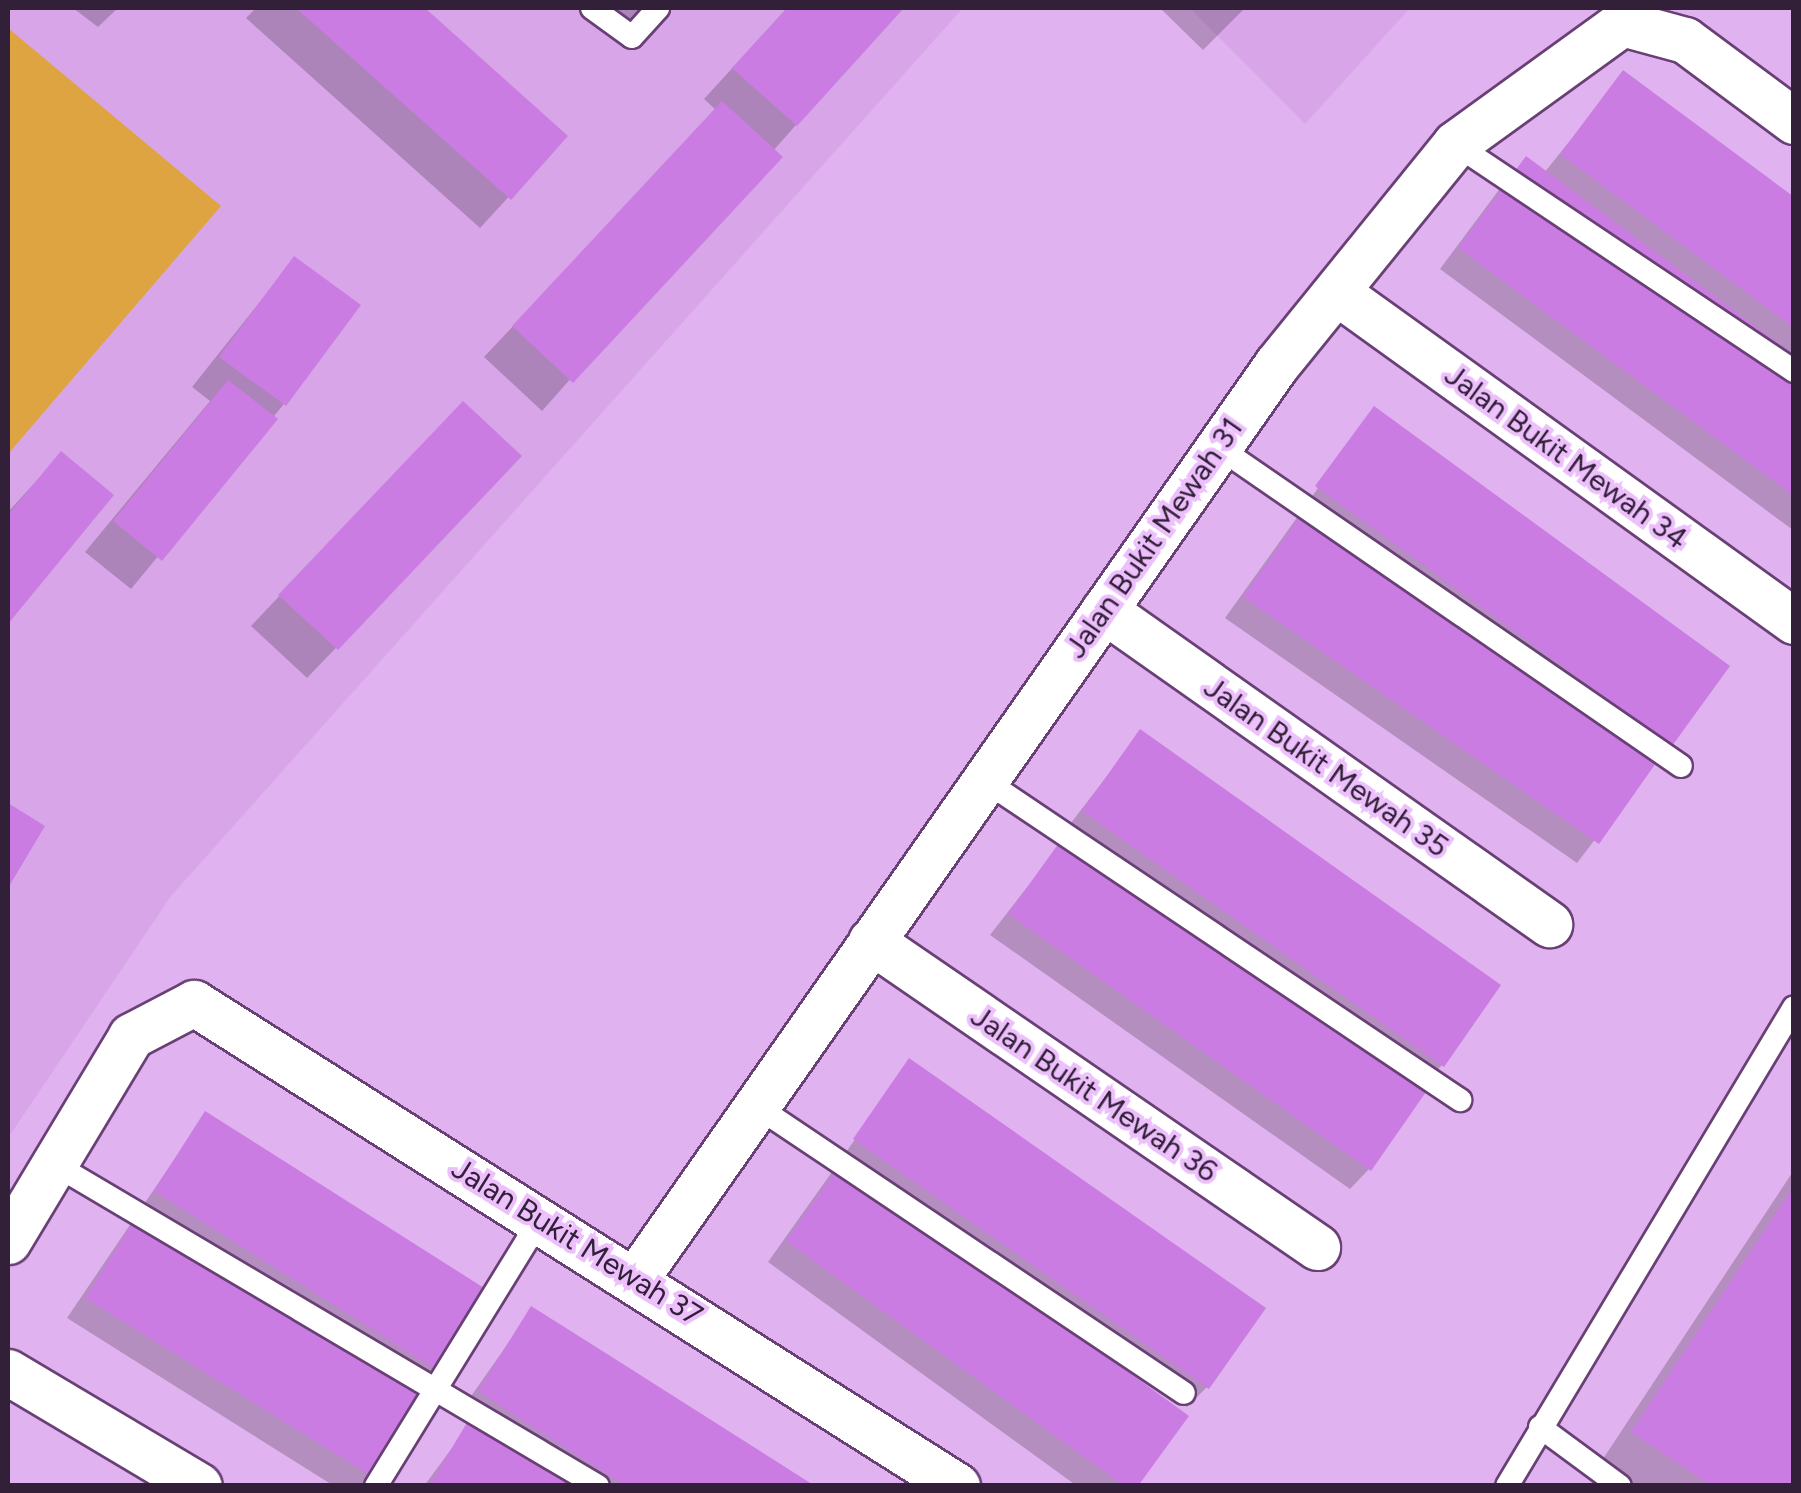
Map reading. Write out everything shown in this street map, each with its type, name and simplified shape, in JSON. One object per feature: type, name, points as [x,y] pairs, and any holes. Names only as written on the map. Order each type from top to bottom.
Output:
[{"type":"street","name":"Jalan Bukit Mewah 31","points":[[636,1278],[1218,448],[1455,144],[1622,23],[1686,40],[1794,121]]},
{"type":"street","name":"Jalan Bukit Mewah 34","points":[[1338,293],[1794,620]]},
{"type":"street","name":"Jalan Bukit Mewah 35","points":[[1104,610],[1549,924]]},
{"type":"street","name":"Jalan Bukit Mewah 36","points":[[871,942],[1317,1247]]},
{"type":"street","name":"Jalan Bukit Mewah 37","points":[[54,1164],[131,1036],[194,1003],[636,1278],[957,1486]]},
{"type":"street","points":[[8,1241],[54,1164]]},
{"type":"street","points":[[8,1372],[198,1486]]},
{"type":"lane","points":[[592,8],[632,37],[658,8]]},
{"type":"lane","points":[[1455,144],[1794,371]]},
{"type":"lane","points":[[1218,448],[1682,766]]},
{"type":"lane","points":[[984,780],[1460,1100]]},
{"type":"lane","points":[[1507,1486],[1794,1008]]},
{"type":"lane","points":[[756,1106],[1184,1393]]},
{"type":"lane","points":[[54,1164],[598,1486]]},
{"type":"lane","points":[[376,1486],[540,1218]]},
{"type":"lane","points":[[1540,1427],[1620,1486]]},
{"type":"shaded area","points":[[8,8],[963,8],[171,896],[8,1138]]},
{"type":"shaded area","points":[[1190,8],[1410,8],[1305,124]]},
{"type":"shaded area","points":[[8,28],[221,206],[8,454]]},
{"type":"building","points":[[296,8],[425,8],[568,136],[511,200]]},
{"type":"building","points":[[787,8],[904,8],[797,126],[732,68]]},
{"type":"building","points":[[1623,70],[1794,197],[1794,328],[1560,154]]},
{"type":"building","points":[[722,101],[783,157],[573,383],[512,326]]},
{"type":"building","points":[[1526,156],[1794,355],[1794,496],[1458,248]]},
{"type":"building","points":[[294,256],[361,305],[286,406],[219,357]]},
{"type":"building","points":[[228,380],[278,419],[162,561],[113,521]]},
{"type":"building","points":[[463,401],[522,456],[338,650],[278,595]]},
{"type":"building","points":[[1374,406],[1730,666],[1672,746],[1315,486]]},
{"type":"building","points":[[61,451],[114,495],[8,624],[8,515]]},
{"type":"building","points":[[1301,515],[1656,763],[1599,844],[1243,597]]},
{"type":"building","points":[[1140,729],[1501,985],[1444,1067],[1082,811]]},
{"type":"building","points":[[8,803],[45,826],[8,888]]},
{"type":"building","points":[[1064,836],[1426,1092],[1371,1171],[1008,914]]},
{"type":"building","points":[[909,1058],[1266,1308],[1209,1389],[853,1139]]},
{"type":"building","points":[[205,1111],[492,1293],[441,1373],[154,1191]]},
{"type":"building","points":[[841,1163],[1189,1416],[1138,1486],[1124,1486],[786,1241]]},
{"type":"building","points":[[1794,1186],[1794,1486],[1712,1486],[1631,1432]]},
{"type":"building","points":[[137,1216],[427,1397],[376,1479],[85,1298]]},
{"type":"building","points":[[531,1306],[815,1486],[626,1486],[478,1391]]},
{"type":"building","points":[[468,1421],[572,1486],[429,1486]]}]
